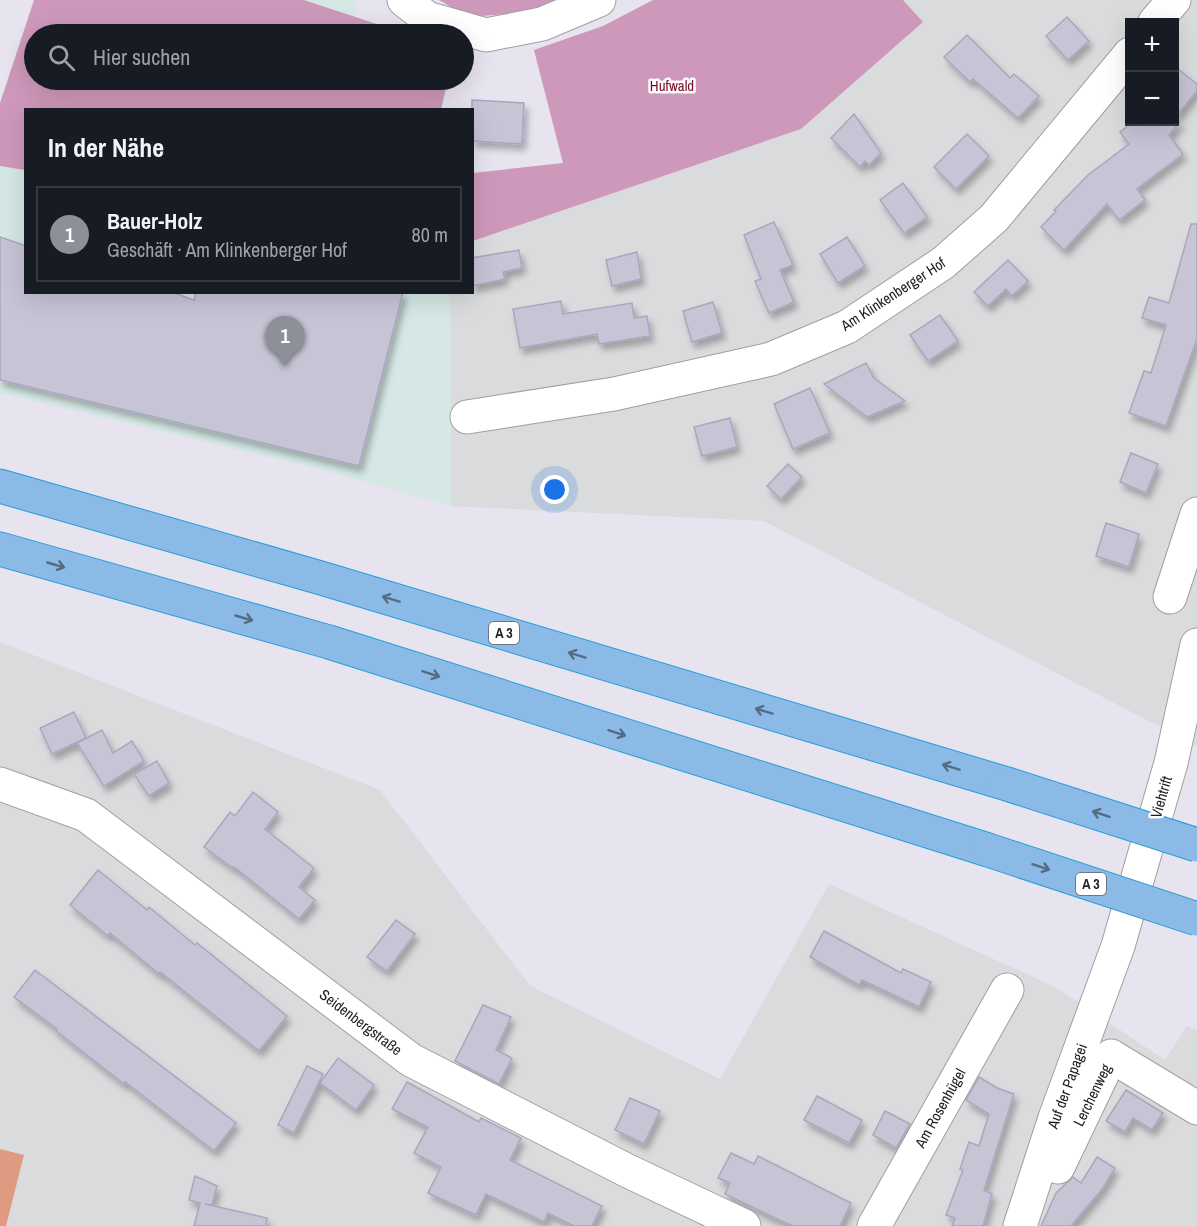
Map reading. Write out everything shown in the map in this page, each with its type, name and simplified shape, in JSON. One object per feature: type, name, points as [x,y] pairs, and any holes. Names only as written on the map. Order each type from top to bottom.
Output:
[{"type":"highway","name":"A 3","points":[[0,486],[321,578],[1007,784],[1197,845]]},
{"type":"highway","name":"A 3","points":[[0,549],[329,642],[985,849],[1197,919]]},
{"type":"street","points":[[404,0],[427,18],[448,24]]},
{"type":"street","points":[[474,32],[486,35],[542,24],[599,0]]},
{"type":"street","points":[[1158,18],[1174,0]]},
{"type":"street","name":"Am Klinkenberger Hof","points":[[467,417],[614,394],[771,359],[847,327],[943,263],[994,218],[1125,60]]},
{"type":"street","points":[[1170,597],[1197,514]]},
{"type":"street","name":"Viehtrift","points":[[1118,946],[1170,763],[1197,645]]},
{"type":"street","name":"Seidenbergstraße","points":[[0,784],[86,815],[411,1060],[628,1171],[744,1226]]},
{"type":"street","name":"Auf der Papagei","points":[[1020,1226],[1055,1118],[1118,946]]},
{"type":"street","name":"Am Rosenhügel","points":[[874,1226],[1007,990]]},
{"type":"street","name":"Lerchenweg","points":[[1030,1226],[1111,1056],[1197,1108]]},
{"type":"shaded area","points":[[304,0],[357,0],[354,17]]},
{"type":"shaded area","points":[[903,0],[1197,0],[1197,746],[764,521],[451,506],[450,294],[474,294],[474,241],[801,129],[922,22]]},
{"type":"shaded area","points":[[0,166],[24,170],[24,294],[450,294],[451,506],[311,467],[0,393]]},
{"type":"shaded area","points":[[0,642],[380,790],[530,986],[720,1079],[829,884],[1057,988],[1165,1060],[1187,1026],[1197,1030],[1197,1226],[0,1226]]},
{"type":"shaded area","points":[[0,1149],[24,1155],[6,1226],[0,1226]]},
{"type":"green space","points":[[34,0],[304,0],[377,24],[26,24]]},
{"type":"green space","points":[[439,0],[559,0],[532,12],[468,17]]},
{"type":"green space","name":"Hufwald","points":[[653,0],[903,0],[923,22],[801,129],[474,241],[474,173],[563,163],[534,50],[603,26]]},
{"type":"green space","points":[[24,30],[24,90],[446,90],[441,108],[24,108],[24,170],[0,166],[0,103]]},
{"type":"building","points":[[1067,17],[1089,41],[1068,60],[1046,36]]},
{"type":"building","points":[[967,35],[1010,78],[1014,74],[1039,96],[1018,118],[973,79],[970,82],[944,57]]},
{"type":"building","points":[[1179,70],[1197,84],[1197,91],[1179,113]]},
{"type":"building","points":[[472,100],[524,103],[522,144],[474,141],[474,108],[472,108]]},
{"type":"building","points":[[854,114],[881,153],[869,165],[865,161],[860,167],[831,138]]},
{"type":"building","points":[[1128,126],[1177,126],[1169,135],[1183,154],[1137,189],[1145,200],[1119,220],[1107,204],[1064,250],[1041,227],[1088,175],[1129,144],[1120,132]]},
{"type":"building","points":[[967,134],[989,156],[956,189],[934,167]]},
{"type":"building","points":[[903,183],[927,217],[904,233],[880,200]]},
{"type":"building","points":[[774,222],[793,265],[780,270],[794,302],[769,313],[755,281],[761,279],[744,235]]},
{"type":"building","points":[[1191,224],[1197,224],[1197,339],[1166,426],[1129,413],[1144,371],[1151,373],[1166,325],[1142,318],[1149,297],[1169,303]]},
{"type":"building","points":[[0,237],[24,245],[24,294],[177,294],[194,300],[196,294],[402,294],[359,466],[0,380]]},
{"type":"building","points":[[847,237],[865,266],[838,283],[820,254]]},
{"type":"building","points":[[519,250],[522,268],[503,272],[505,279],[474,286],[474,258]]},
{"type":"building","points":[[637,252],[641,279],[612,286],[606,260]]},
{"type":"building","points":[[1008,260],[1028,281],[1012,296],[1006,289],[988,306],[974,292]]},
{"type":"building","points":[[561,301],[563,314],[632,303],[634,318],[647,316],[650,336],[599,344],[597,334],[520,348],[513,309]]},
{"type":"building","points":[[713,302],[722,333],[692,342],[683,311]]},
{"type":"building","points":[[940,315],[958,341],[928,361],[910,335]]},
{"type":"building","points":[[866,363],[874,378],[905,401],[867,417],[824,384]]},
{"type":"building","points":[[810,388],[830,433],[793,449],[774,404]]},
{"type":"building","points":[[730,418],[737,447],[702,456],[694,427]]},
{"type":"building","points":[[1131,453],[1158,464],[1146,493],[1120,482]]},
{"type":"building","points":[[788,464],[802,477],[781,499],[767,486]]},
{"type":"building","points":[[1106,523],[1139,534],[1129,567],[1096,556]]},
{"type":"building","points":[[74,712],[86,738],[52,754],[40,728]]},
{"type":"building","points":[[102,730],[113,753],[132,741],[144,761],[104,786],[77,743]]},
{"type":"building","points":[[157,761],[169,783],[149,796],[134,774]]},
{"type":"building","points":[[253,792],[278,812],[265,829],[314,868],[299,887],[315,900],[299,919],[234,867],[204,847],[230,812],[235,816]]},
{"type":"building","points":[[98,870],[147,910],[149,907],[195,945],[197,943],[287,1016],[259,1051],[110,933],[108,936],[70,905]]},
{"type":"building","points":[[396,920],[415,934],[387,971],[367,957]]},
{"type":"building","points":[[824,931],[901,973],[903,969],[931,982],[919,1007],[862,980],[859,985],[810,957]]},
{"type":"building","points":[[35,970],[236,1123],[214,1151],[125,1082],[124,1084],[14,997]]},
{"type":"building","points":[[483,1005],[511,1017],[496,1050],[512,1058],[499,1084],[455,1061]]},
{"type":"building","points":[[338,1058],[374,1085],[356,1110],[320,1083]]},
{"type":"building","points":[[307,1066],[323,1074],[294,1133],[278,1125]]},
{"type":"building","points":[[979,1077],[997,1088],[1014,1094],[984,1190],[992,1194],[983,1226],[952,1226],[955,1218],[946,1215],[963,1170],[960,1169],[969,1142],[979,1146],[989,1114],[966,1100]]},
{"type":"building","points":[[407,1082],[479,1122],[481,1118],[521,1138],[510,1160],[602,1206],[592,1226],[574,1226],[548,1213],[544,1222],[486,1194],[476,1215],[428,1193],[441,1167],[414,1153],[428,1127],[392,1109]]},
{"type":"building","points":[[1126,1090],[1163,1113],[1152,1130],[1133,1118],[1125,1132],[1106,1121]]},
{"type":"building","points":[[817,1096],[862,1120],[849,1143],[804,1120]]},
{"type":"building","points":[[630,1098],[660,1111],[644,1144],[615,1130]]},
{"type":"building","points":[[885,1111],[910,1124],[896,1148],[873,1135]]},
{"type":"building","points":[[731,1153],[754,1164],[758,1156],[851,1203],[840,1226],[792,1226],[725,1194],[730,1183],[718,1178]]},
{"type":"building","points":[[1097,1157],[1115,1168],[1103,1188],[1071,1226],[1041,1226],[1056,1193],[1073,1177],[1081,1183]]},
{"type":"building","points":[[195,1176],[217,1186],[212,1205],[205,1204],[267,1218],[266,1226],[194,1226],[200,1203],[189,1200]]},
{"type":"place","name":"Bauer-Holz","points":[[285,366]]}]
